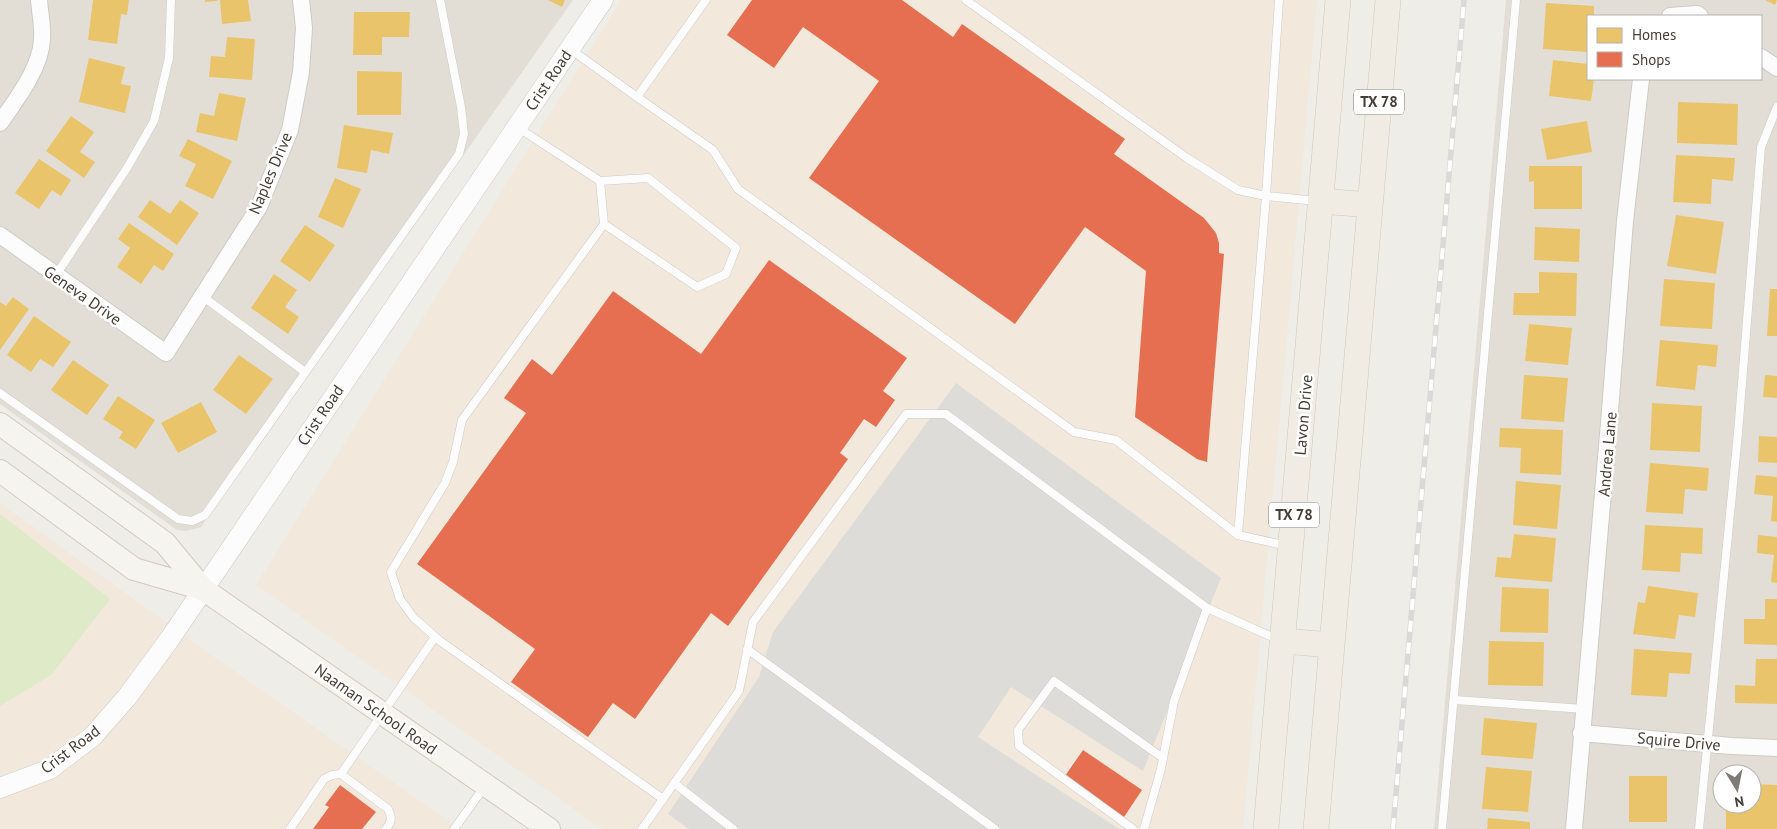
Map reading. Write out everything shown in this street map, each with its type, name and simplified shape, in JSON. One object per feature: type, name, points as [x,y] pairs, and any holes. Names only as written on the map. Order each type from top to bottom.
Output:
[{"type":"main road","name":"Lavon Drive","points":[[1266,829],[1338,0]]},
{"type":"main road","name":"TX 78","points":[[1316,829],[1388,0]]},
{"type":"main road","points":[[1321,201],[1370,204]]},
{"type":"main road","name":"Naaman School Road","points":[[0,424],[165,543],[203,589],[549,829]]},
{"type":"main road","name":"Naaman School Road","points":[[0,471],[134,570],[203,589]]},
{"type":"main road","points":[[1283,641],[1332,645]]},
{"type":"street","points":[[0,123],[23,89],[36,65],[42,40],[39,0]]},
{"type":"street","name":"Naples Drive","points":[[166,354],[259,207],[290,130],[301,72],[304,28],[301,0]]},
{"type":"street","name":"Crist Road","points":[[0,788],[50,769],[93,736],[128,697],[603,0]]},
{"type":"street","points":[[1684,15],[1698,15]]},
{"type":"street","points":[[1762,58],[1777,68]]},
{"type":"street","name":"Andrea Lane","points":[[1574,829],[1625,221],[1640,80]]},
{"type":"street","name":"Geneva Drive","points":[[0,235],[166,354]]},
{"type":"street","name":"Squire Drive","points":[[1581,733],[1777,748]]},
{"type":"lane","points":[[56,276],[127,168],[154,121],[169,58],[171,0]]},
{"type":"lane","points":[[0,393],[178,519],[192,521],[205,514],[459,154],[464,134],[461,107],[440,0]]},
{"type":"lane","points":[[637,98],[706,0]]},
{"type":"lane","points":[[966,0],[1187,158],[1238,190],[1266,196],[1321,201]]},
{"type":"lane","points":[[1238,535],[1266,196],[1279,0]]},
{"type":"lane","points":[[1442,829],[1516,0]]},
{"type":"lane","points":[[569,49],[713,150],[738,189],[1074,432],[1116,440],[1238,535],[1291,547]]},
{"type":"lane","points":[[1699,829],[1737,443],[1761,147],[1777,107]]},
{"type":"lane","points":[[516,126],[600,181],[648,178],[736,248],[726,274],[697,287],[604,224]]},
{"type":"lane","points":[[600,181],[604,224],[462,420],[453,462],[446,483],[391,572],[400,600],[414,618],[435,637],[663,799]]},
{"type":"lane","points":[[202,296],[305,372]]},
{"type":"lane","points":[[642,829],[739,691],[753,622],[906,414],[946,414],[1207,608],[1283,641]]},
{"type":"lane","points":[[1144,829],[1163,758],[1174,702],[1207,608]]},
{"type":"lane","points":[[341,774],[435,637]]},
{"type":"lane","points":[[748,649],[995,829]]},
{"type":"lane","points":[[1133,829],[1019,746],[1018,730],[1054,681],[1163,758]]},
{"type":"lane","points":[[1455,700],[1584,709]]},
{"type":"lane","points":[[290,829],[324,779],[332,775],[341,774],[388,809],[391,815],[390,824],[386,829]]},
{"type":"lane","points":[[674,783],[734,829]]},
{"type":"lane","points":[[454,829],[486,785]]},
{"type":"shaded area","points":[[0,0],[573,0],[201,527],[186,531],[177,530],[0,404]]},
{"type":"shaded area","points":[[621,0],[1317,0],[1243,829],[602,829],[256,585]]},
{"type":"shaded area","points":[[1506,0],[1777,0],[1777,829],[1434,829]]},
{"type":"shaded area","points":[[956,383],[1221,578],[1143,771],[1011,687],[978,737],[1119,829],[689,829],[668,814],[759,677],[773,632]]},
{"type":"shaded area","points":[[0,503],[210,654],[460,829],[0,829]]},
{"type":"green space","points":[[0,514],[110,599],[51,675],[0,706]]},
{"type":"building: Homes","points":[[93,0],[129,0],[127,15],[121,14],[117,44],[88,40]]},
{"type":"building: Homes","points":[[205,0],[217,0],[217,1],[205,2]]},
{"type":"building: Homes","points":[[220,0],[248,0],[251,21],[222,24]]},
{"type":"building: Homes","points":[[548,0],[565,0],[562,7]]},
{"type":"building: Homes","points":[[1765,0],[1777,0],[1775,5]]},
{"type":"building: Homes","points":[[1546,3],[1594,6],[1594,15],[1587,15],[1587,52],[1543,49]]},
{"type":"building: Homes","points":[[354,12],[410,12],[409,37],[382,37],[382,55],[353,55]]},
{"type":"building: Homes","points":[[227,37],[255,39],[252,80],[209,77],[211,56],[225,57]]},
{"type":"building: Homes","points":[[89,58],[125,67],[121,84],[131,86],[125,113],[79,102]]},
{"type":"building: Homes","points":[[1553,60],[1587,64],[1587,80],[1594,80],[1591,101],[1549,96]]},
{"type":"building: Homes","points":[[357,71],[402,72],[401,115],[357,115]]},
{"type":"building: Homes","points":[[219,93],[246,98],[237,141],[196,132],[200,113],[214,116]]},
{"type":"building: Homes","points":[[1678,102],[1738,104],[1737,145],[1677,143]]},
{"type":"building: Homes","points":[[71,116],[94,132],[80,152],[95,162],[84,178],[46,151]]},
{"type":"building: Homes","points":[[1587,121],[1592,152],[1547,160],[1541,129]]},
{"type":"building: Homes","points":[[344,125],[393,133],[389,154],[371,150],[367,173],[337,168]]},
{"type":"building: Homes","points":[[188,139],[232,161],[213,199],[185,186],[196,164],[179,156]]},
{"type":"building: Homes","points":[[1676,155],[1735,158],[1733,181],[1712,179],[1711,204],[1673,202]]},
{"type":"building: Homes","points":[[39,159],[71,180],[61,196],[52,190],[39,209],[15,193]]},
{"type":"building: Homes","points":[[1529,166],[1582,166],[1582,209],[1534,209],[1534,181],[1529,182]]},
{"type":"building: Homes","points":[[335,178],[361,189],[343,228],[318,217]]},
{"type":"building: Homes","points":[[150,200],[170,214],[180,200],[199,213],[177,245],[138,217]]},
{"type":"building: Homes","points":[[1676,215],[1724,222],[1716,274],[1667,266]]},
{"type":"building: Homes","points":[[129,223],[174,254],[163,271],[154,265],[141,284],[117,267],[130,248],[118,239]]},
{"type":"building: Homes","points":[[305,225],[335,245],[310,282],[280,261]]},
{"type":"building: Homes","points":[[1535,227],[1580,229],[1579,262],[1534,260]]},
{"type":"building: Homes","points":[[1539,272],[1577,273],[1576,316],[1513,315],[1514,293],[1539,293]]},
{"type":"building: Homes","points":[[274,274],[297,290],[285,307],[299,317],[288,334],[251,308]]},
{"type":"building: Homes","points":[[1664,279],[1715,283],[1712,329],[1660,326]]},
{"type":"building: Homes","points":[[1770,289],[1777,289],[1777,336],[1767,336]]},
{"type":"building: Homes","points":[[13,297],[29,309],[0,350],[0,302],[6,306]]},
{"type":"building: Homes","points":[[34,316],[71,342],[53,367],[40,359],[31,372],[7,355]]},
{"type":"building: Homes","points":[[1529,324],[1572,328],[1568,365],[1525,361]]},
{"type":"building: Homes","points":[[1660,340],[1718,345],[1716,367],[1698,365],[1695,390],[1656,386]]},
{"type":"building: Homes","points":[[239,355],[273,379],[246,414],[213,390]]},
{"type":"building: Homes","points":[[73,360],[109,385],[87,415],[51,390]]},
{"type":"building: Homes","points":[[1524,375],[1568,378],[1564,422],[1521,419]]},
{"type":"building: Homes","points":[[1765,375],[1777,376],[1777,398],[1763,397]]},
{"type":"building: Homes","points":[[118,396],[155,420],[136,449],[119,438],[123,432],[103,419]]},
{"type":"building: Homes","points":[[201,402],[217,432],[178,453],[161,423]]},
{"type":"building: Homes","points":[[1652,403],[1702,406],[1700,452],[1650,450]]},
{"type":"building: Homes","points":[[1500,428],[1563,430],[1561,475],[1520,473],[1521,448],[1499,447]]},
{"type":"building: Homes","points":[[1759,436],[1777,437],[1777,463],[1758,462]]},
{"type":"building: Homes","points":[[1650,463],[1709,468],[1707,491],[1685,489],[1683,514],[1646,512]]},
{"type":"building: Homes","points":[[1756,475],[1777,477],[1777,522],[1771,521],[1773,496],[1754,494]]},
{"type":"building: Homes","points":[[1516,481],[1561,485],[1557,529],[1513,525]]},
{"type":"building: Homes","points":[[1645,525],[1703,528],[1702,554],[1681,553],[1680,572],[1642,570]]},
{"type":"building: Homes","points":[[1514,534],[1556,538],[1552,582],[1495,577],[1497,557],[1511,558]]},
{"type":"building: Homes","points":[[1758,535],[1777,537],[1777,583],[1771,582],[1774,555],[1757,553]]},
{"type":"building: Homes","points":[[1648,586],[1698,593],[1695,617],[1679,615],[1675,639],[1633,634],[1638,602],[1645,603]]},
{"type":"building: Homes","points":[[1502,587],[1549,589],[1548,633],[1500,632]]},
{"type":"building: Homes","points":[[1765,599],[1777,599],[1777,645],[1744,644],[1744,619],[1765,619]]},
{"type":"building: Homes","points":[[1489,641],[1544,642],[1543,686],[1488,685]]},
{"type":"building: Homes","points":[[1634,649],[1692,653],[1690,674],[1669,673],[1667,697],[1631,695]]},
{"type":"building: Homes","points":[[1756,659],[1777,659],[1777,704],[1735,703],[1735,685],[1755,686]]},
{"type":"building: Homes","points":[[1484,718],[1537,723],[1533,759],[1481,755]]},
{"type":"building: Homes","points":[[1486,767],[1532,771],[1528,812],[1482,809]]},
{"type":"building: Homes","points":[[1629,776],[1667,776],[1667,822],[1629,822]]},
{"type":"building: Homes","points":[[1762,784],[1777,785],[1777,829],[1726,829],[1726,814],[1762,814]]},
{"type":"building: Homes","points":[[1488,818],[1530,822],[1530,829],[1487,829]]},
{"type":"building: Shops","points":[[752,0],[902,0],[953,37],[962,24],[1125,139],[1114,154],[1204,218],[1216,233],[1219,253],[1224,254],[1207,462],[1197,459],[1135,417],[1146,271],[1085,227],[1015,324],[809,178],[879,81],[803,27],[774,68],[727,35]]},
{"type":"building: Shops","points":[[769,260],[907,358],[883,391],[895,400],[876,427],[864,419],[840,453],[848,459],[728,626],[711,613],[635,719],[613,703],[588,737],[511,682],[535,649],[417,564],[526,413],[504,398],[532,359],[552,375],[613,291],[701,354]]},
{"type":"building: Shops","points":[[1083,750],[1142,790],[1124,817],[1065,776]]},
{"type":"building: Shops","points":[[340,785],[376,812],[362,829],[313,829],[329,807],[325,805]]},
{"type":"railway","points":[[1393,829],[1464,0]]}]
